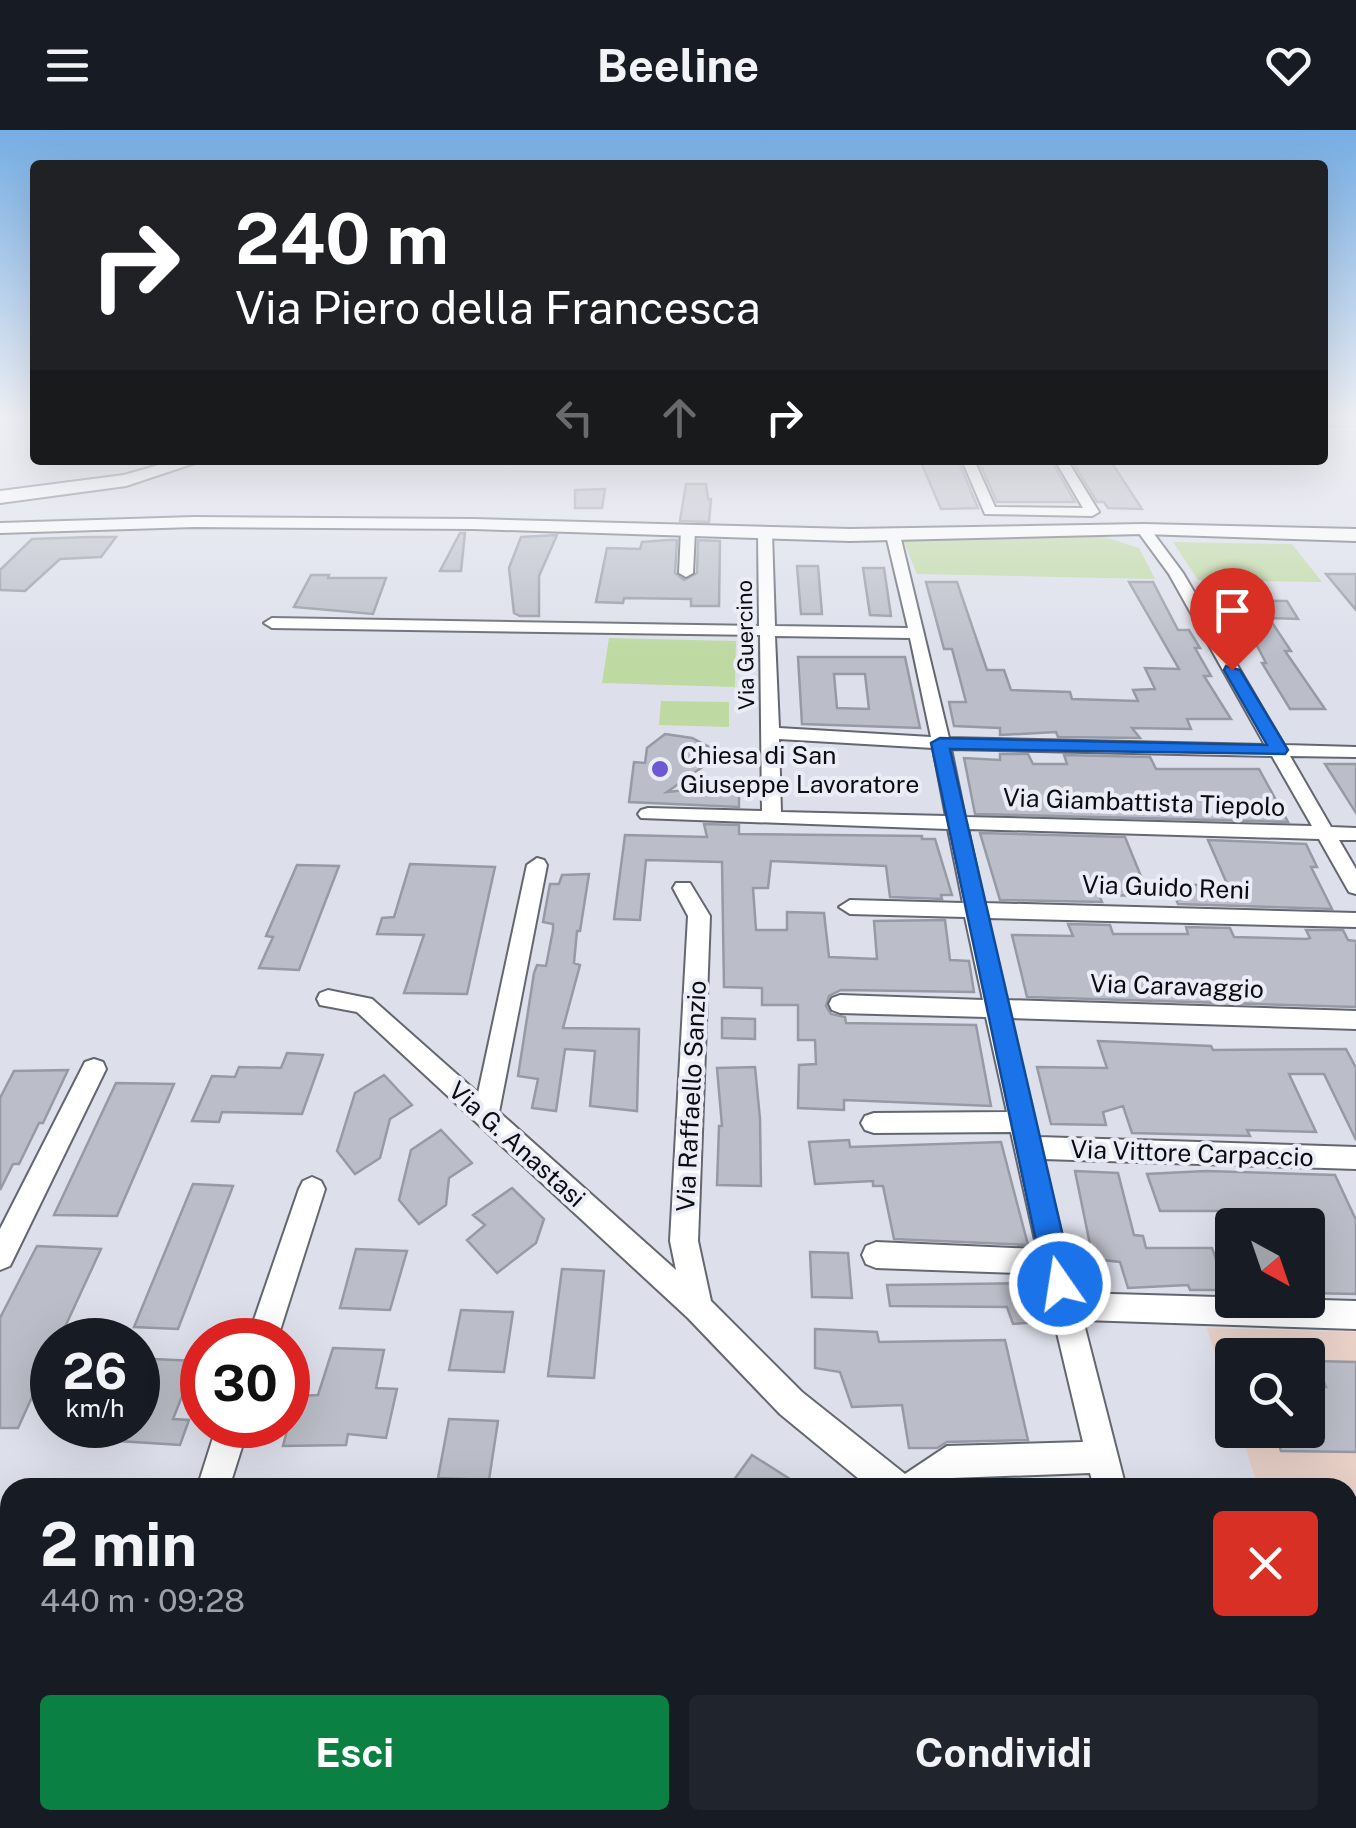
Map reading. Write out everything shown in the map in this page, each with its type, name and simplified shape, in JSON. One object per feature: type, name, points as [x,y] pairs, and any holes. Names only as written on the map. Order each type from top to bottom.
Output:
[{"type":"street","points":[[984,498],[990,512],[1092,512],[1084,498]]},
{"type":"street","points":[[1040,512],[1055,530]]},
{"type":"street","points":[[0,528],[194,522],[892,535],[1142,529],[1356,535]]},
{"type":"street","points":[[1142,529],[1176,574],[1356,887]]},
{"type":"street","points":[[686,573],[688,530]]},
{"type":"street","name":"Via Guercino","points":[[765,532],[772,817]]},
{"type":"street","points":[[892,535],[960,822],[975,909],[1064,1306],[1106,1472],[947,1462],[926,1478]]},
{"type":"street","points":[[272,624],[917,640]]},
{"type":"street","points":[[769,734],[940,743],[1356,752]]},
{"type":"street","name":"Via Giambattista Tiepolo","points":[[648,814],[1356,834]]},
{"type":"street","points":[[486,1116],[538,865]]},
{"type":"street","name":"Via Raffaello Sanzio","points":[[682,888],[699,916],[684,1241],[698,1308]]},
{"type":"street","name":"Via Guido Reni","points":[[850,908],[1356,920]]},
{"type":"street","name":"Via G. Anastasi","points":[[328,999],[364,1005],[698,1308],[779,1392],[884,1478]]},
{"type":"street","name":"Via Caravaggio","points":[[840,1004],[1356,1020]]},
{"type":"street","points":[[0,1257],[94,1069]]},
{"type":"street","name":"Via Vittore Carpaccio","points":[[874,1122],[1356,1158]]},
{"type":"street","points":[[269,1318],[312,1189]]},
{"type":"street","points":[[876,1255],[1054,1262]]},
{"type":"street","points":[[1064,1306],[1356,1315]]},
{"type":"street","points":[[216,1478],[226,1448]]},
{"type":"shaded area","points":[[1207,1328],[1356,1332],[1356,1478],[1255,1478],[1246,1448],[1325,1448],[1325,1338],[1215,1338],[1215,1353]]},
{"type":"green space","points":[[1102,536],[1139,548],[1155,579],[917,574],[903,540]]},
{"type":"green space","points":[[1173,542],[1292,544],[1322,582],[1198,580]]},
{"type":"green space","points":[[609,638],[736,641],[735,687],[602,683]]},
{"type":"green space","points":[[661,701],[729,702],[729,727],[659,725]]},
{"type":"building","points":[[575,498],[604,498],[602,508],[575,508]]},
{"type":"building","points":[[684,498],[711,499],[709,522],[680,521]]},
{"type":"building","points":[[936,498],[974,498],[978,508],[941,509]]},
{"type":"building","points":[[995,498],[1073,498],[1075,502],[997,502]]},
{"type":"building","points":[[1095,498],[1135,498],[1142,509],[1108,508],[1104,502]]},
{"type":"building","points":[[460,533],[465,533],[461,571],[440,571]]},
{"type":"building","points":[[557,535],[539,576],[539,616],[514,613],[509,568],[521,537]]},
{"type":"building","points":[[116,537],[101,557],[60,559],[25,591],[0,590],[0,570],[32,539]]},
{"type":"building","points":[[677,540],[675,573],[684,580],[697,573],[698,540],[720,541],[719,606],[691,606],[691,599],[624,598],[623,603],[596,602],[607,548],[640,549],[642,542]]},
{"type":"building","points":[[797,566],[818,566],[822,614],[801,614]]},
{"type":"building","points":[[863,568],[884,568],[891,616],[870,615]]},
{"type":"building","points":[[1326,574],[1356,574],[1356,610]]},
{"type":"building","points":[[311,575],[386,578],[373,614],[294,607]]},
{"type":"building","points":[[926,582],[957,582],[987,670],[1004,670],[1011,690],[1070,692],[1072,699],[1138,701],[1133,690],[1155,689],[1145,668],[1179,669],[1129,582],[1153,582],[1178,630],[1189,630],[1200,648],[1195,648],[1211,676],[1204,676],[1231,719],[1187,719],[1191,729],[1132,728],[1140,738],[1058,737],[1056,732],[1000,735],[1000,728],[954,726],[949,702],[966,702],[952,649],[944,649]]},
{"type":"building","points":[[1233,600],[1287,601],[1298,619],[1269,618],[1291,651],[1285,651],[1325,709],[1290,709],[1262,663],[1266,663]]},
{"type":"building","points":[[798,657],[905,657],[920,728],[802,724]],"holes":[[[834,674],[865,674],[869,709],[837,708]]]},
{"type":"building","name":"Chiesa di San Giuseppe Lavoratore","points":[[665,734],[692,738],[718,756],[667,792],[726,786],[725,789],[739,789],[739,807],[629,802],[634,762],[645,763],[647,748]]},
{"type":"building","points":[[1000,754],[1028,754],[1033,764],[1067,764],[1064,755],[1150,757],[1156,769],[1259,769],[1288,822],[975,814],[964,758],[1000,760]]},
{"type":"building","points":[[1325,764],[1356,764],[1356,813]]},
{"type":"building","points":[[704,824],[739,825],[739,834],[935,839],[952,895],[941,895],[942,899],[890,897],[886,866],[771,861],[768,888],[753,888],[756,930],[787,930],[787,912],[824,913],[829,957],[877,959],[874,921],[945,920],[950,960],[969,961],[974,992],[841,990],[829,996],[826,1006],[831,1014],[845,1017],[846,1023],[976,1025],[991,1106],[844,1100],[844,1110],[798,1108],[799,1065],[816,1064],[815,1040],[798,1040],[798,1005],[762,1005],[762,988],[724,987],[722,862],[646,860],[640,920],[614,919],[625,835],[707,837]]},
{"type":"building","points":[[980,833],[1125,837],[1149,896],[1099,895],[1102,902],[1000,900]]},
{"type":"building","points":[[1208,840],[1306,844],[1317,867],[1311,867],[1332,909],[1178,904],[1170,884],[1228,886]]},
{"type":"building","points":[[410,864],[495,867],[467,994],[404,993],[424,935],[377,934],[382,918],[394,917]]},
{"type":"building","points":[[297,865],[339,866],[299,970],[259,968],[273,937],[266,936]]},
{"type":"building","points":[[589,874],[577,931],[574,963],[580,965],[563,1028],[639,1029],[637,1111],[590,1106],[595,1051],[565,1049],[556,1111],[532,1108],[538,1079],[518,1076],[534,973],[537,965],[546,966],[553,930],[553,924],[543,922],[550,884],[559,884],[562,875]]},
{"type":"building","points":[[1068,924],[1110,925],[1113,934],[1188,934],[1186,927],[1230,928],[1234,937],[1307,939],[1310,938],[1306,930],[1343,930],[1348,940],[1356,941],[1356,1007],[1027,997],[1012,935],[1073,936]]},
{"type":"building","points":[[722,1018],[755,1019],[755,1039],[722,1038]]},
{"type":"building","points":[[1098,1041],[1211,1046],[1213,1050],[1346,1049],[1356,1068],[1356,1140],[1324,1074],[1289,1074],[1316,1132],[1247,1130],[1250,1136],[1132,1133],[1123,1106],[1103,1112],[1106,1125],[1051,1124],[1037,1067],[1107,1068]]},
{"type":"building","points":[[287,1053],[323,1055],[302,1114],[222,1112],[219,1122],[192,1121],[212,1076],[235,1077],[239,1067],[281,1068]]},
{"type":"building","points":[[755,1067],[761,1186],[717,1185],[722,1126],[717,1068]]},
{"type":"building","points":[[68,1070],[43,1123],[39,1123],[19,1164],[13,1164],[0,1190],[0,1098],[14,1071]]},
{"type":"building","points":[[384,1075],[412,1105],[390,1119],[380,1158],[355,1174],[337,1151],[355,1093]]},
{"type":"building","points":[[116,1083],[174,1084],[117,1216],[54,1215]]},
{"type":"building","points":[[441,1130],[472,1163],[449,1178],[446,1205],[419,1224],[399,1200],[411,1150]]},
{"type":"building","points":[[849,1140],[850,1147],[1001,1142],[1028,1245],[894,1239],[883,1186],[873,1186],[873,1181],[815,1184],[809,1142]]},
{"type":"building","points":[[1075,1171],[1118,1173],[1134,1235],[1143,1236],[1146,1248],[1212,1248],[1215,1290],[1190,1290],[1188,1285],[1128,1288],[1120,1262],[1093,1259]]},
{"type":"building","points":[[1206,1171],[1335,1175],[1356,1220],[1356,1294],[1325,1293],[1325,1208],[1160,1211],[1147,1174]]},
{"type":"building","points":[[193,1184],[233,1186],[178,1329],[160,1328],[160,1318],[138,1318]]},
{"type":"building","points":[[512,1188],[544,1219],[536,1243],[497,1273],[467,1240],[485,1225],[473,1215]]},
{"type":"building","points":[[37,1246],[101,1249],[69,1318],[30,1318],[30,1402],[18,1428],[0,1428],[0,1318]]},
{"type":"building","points":[[356,1249],[407,1251],[390,1310],[340,1308]]},
{"type":"building","points":[[810,1252],[848,1253],[852,1298],[812,1297]]},
{"type":"building","points":[[562,1269],[604,1271],[594,1378],[548,1376]]},
{"type":"building","points":[[1041,1283],[1050,1321],[1013,1324],[1007,1307],[890,1306],[887,1285]]},
{"type":"building","points":[[461,1310],[513,1312],[504,1372],[449,1370]]},
{"type":"building","points":[[815,1329],[877,1332],[879,1342],[1005,1340],[1028,1440],[947,1442],[937,1448],[909,1448],[902,1405],[852,1407],[840,1372],[815,1368]]},
{"type":"building","points":[[333,1348],[384,1350],[376,1388],[397,1389],[386,1438],[348,1434],[346,1445],[310,1446],[310,1395],[318,1395]]},
{"type":"building","points":[[160,1359],[180,1360],[180,1401],[173,1419],[180,1419],[180,1445],[160,1444]]},
{"type":"building","points":[[1325,1361],[1356,1362],[1356,1452],[1281,1451],[1280,1448],[1325,1448]]},
{"type":"building","points":[[449,1419],[498,1421],[489,1478],[438,1478]]},
{"type":"building","points":[[752,1455],[788,1478],[735,1478]]},
{"type":"place","name":"Chiesa di San Giuseppe Lavoratore","points":[[660,769]]},
{"type":"route","points":[[1060,1284],[940,743],[1279,750],[1232,670]]}]
